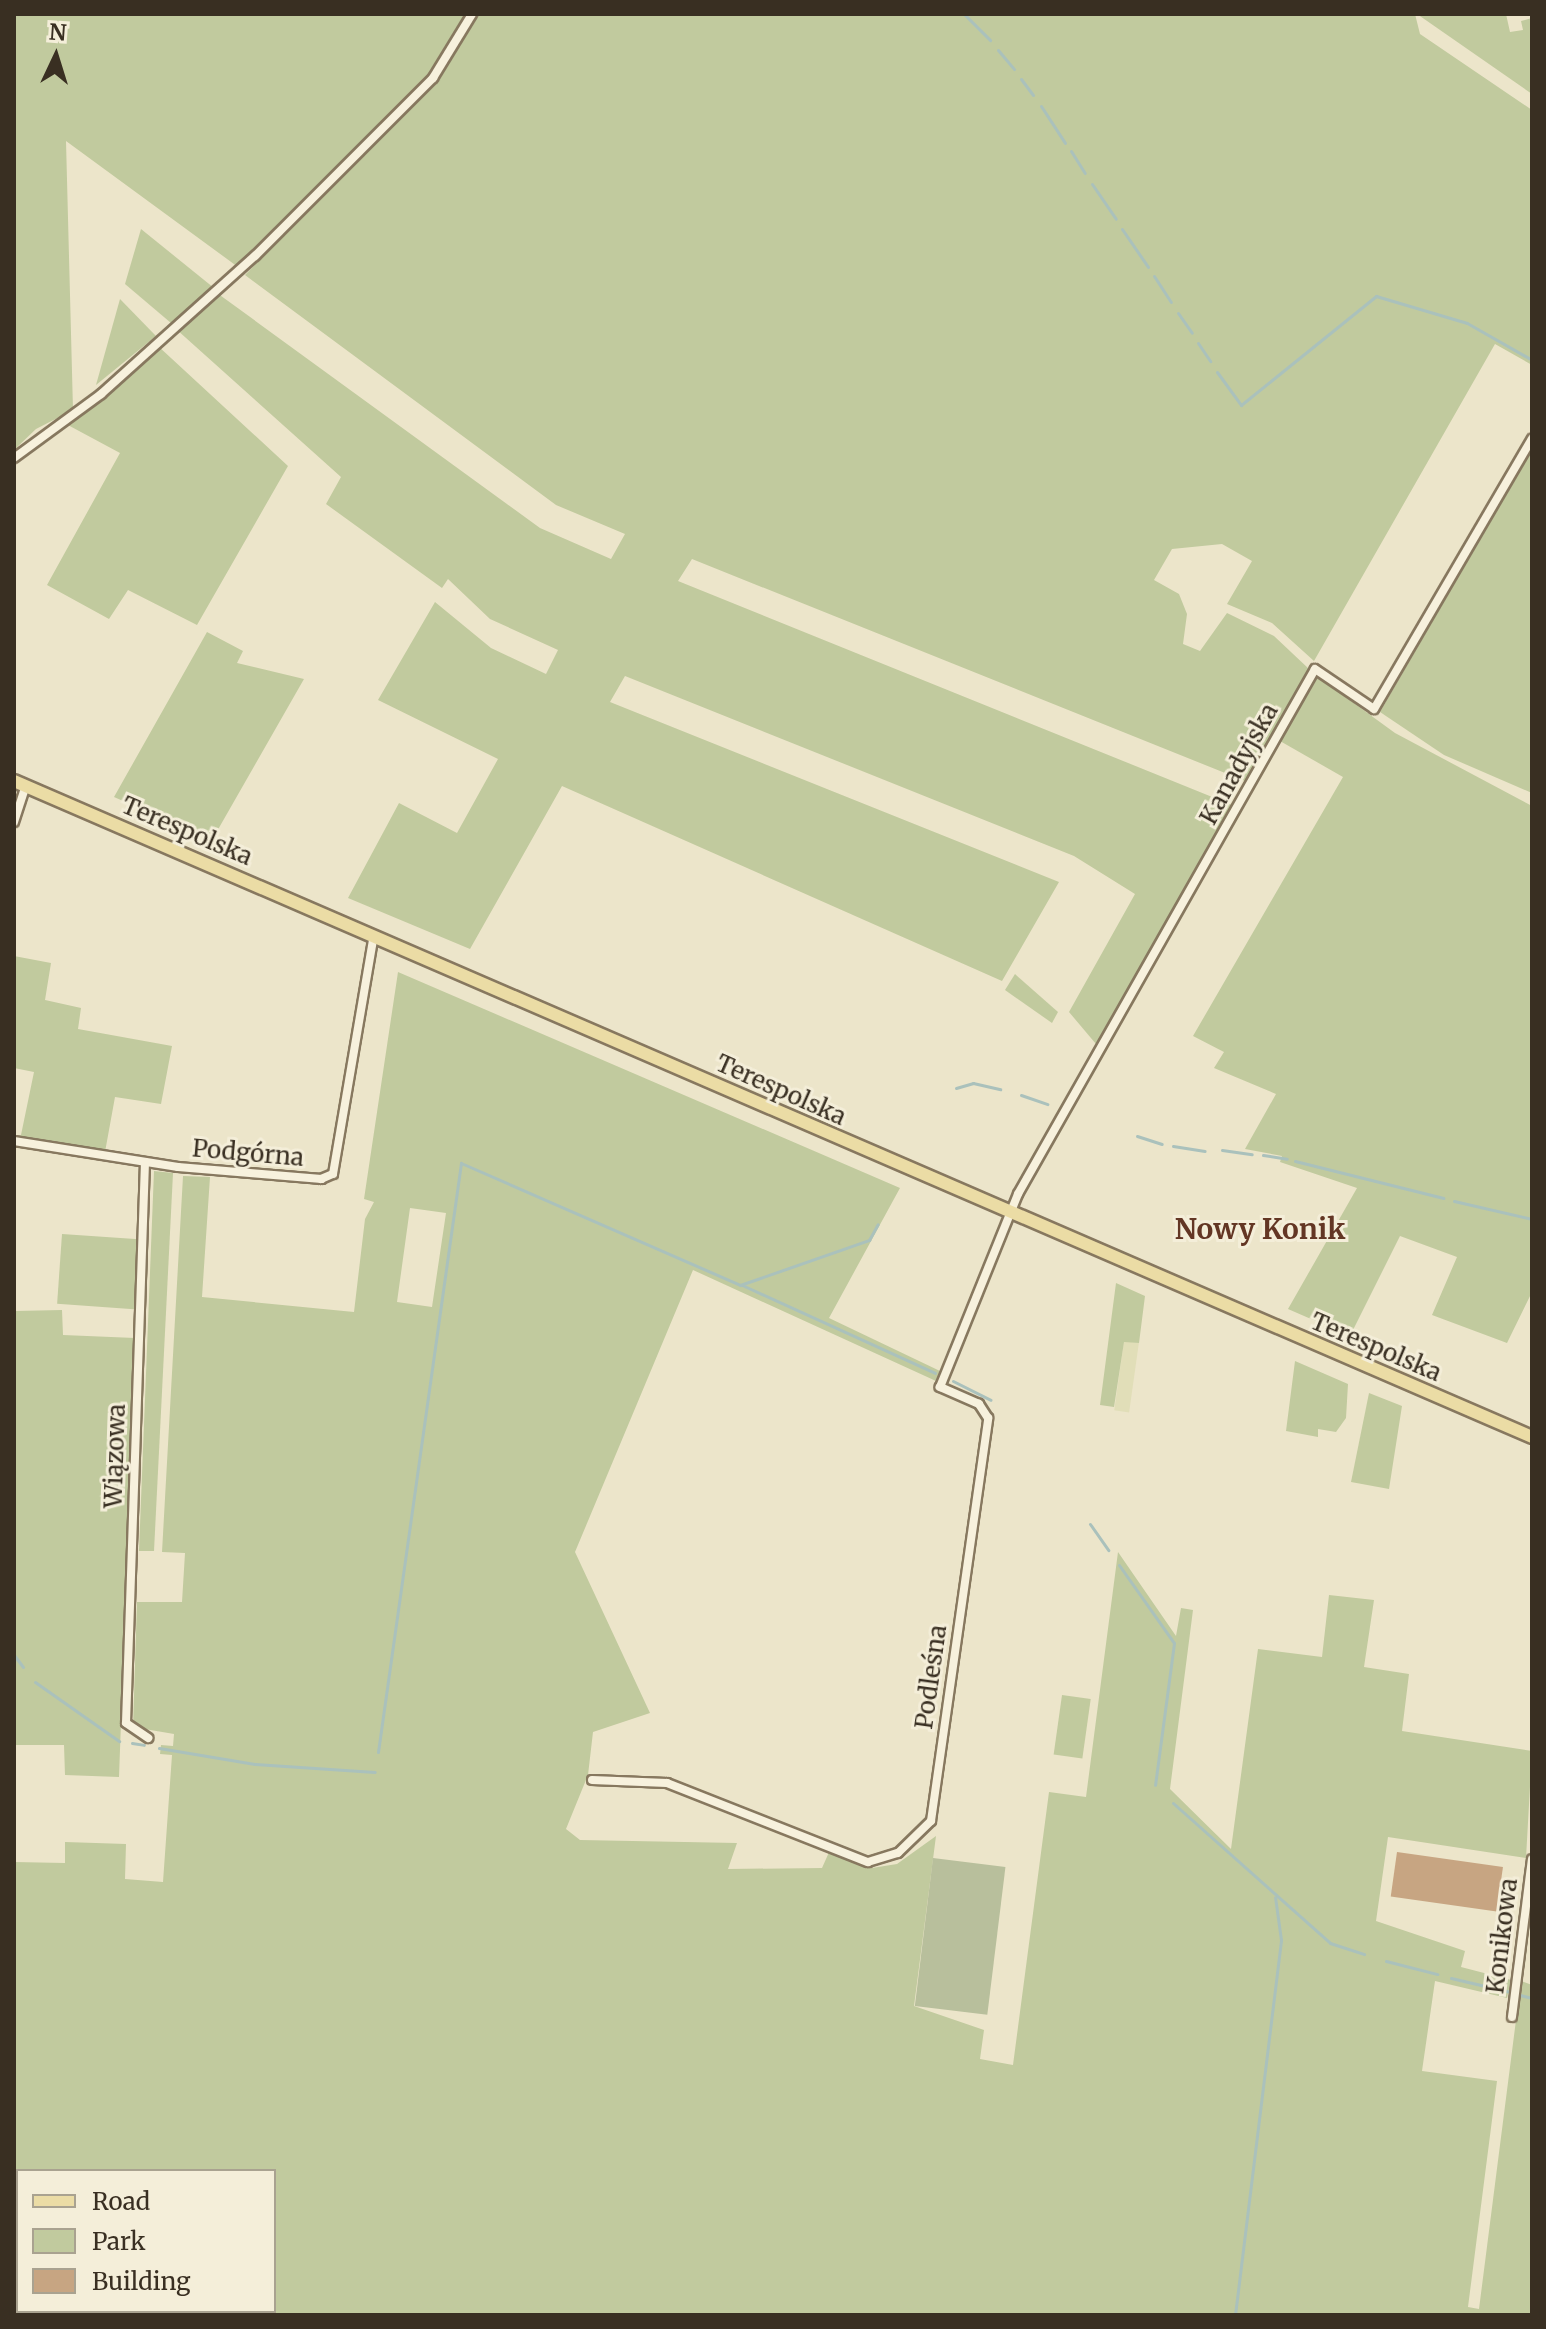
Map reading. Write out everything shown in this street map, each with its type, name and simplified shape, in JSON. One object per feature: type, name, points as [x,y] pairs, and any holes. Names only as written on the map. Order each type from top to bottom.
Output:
[{"type":"main road","name":"Terespolska","points":[[20,783],[1532,1437]]},
{"type":"street","points":[[14,458],[101,394],[255,256],[433,78],[472,14]]},
{"type":"street","name":"Kanadyjska","points":[[1011,1214],[1037,1156],[1315,669],[1374,709],[1532,439]]},
{"type":"street","points":[[14,822],[20,783]]},
{"type":"street","name":"Podgórna","points":[[14,1141],[145,1162],[321,1179],[333,1174],[374,935]]},
{"type":"street","name":"Wiązowa","points":[[145,1162],[126,1723],[148,1738]]},
{"type":"street","name":"Podleśna","points":[[592,1780],[678,1786],[868,1862],[898,1853],[931,1821],[988,1418],[979,1404],[940,1387],[1011,1214]]},
{"type":"street","name":"Konikowa","points":[[1512,2017],[1532,1859]]},
{"type":"shaded area","points":[[1124,1341],[1139,1343],[1129,1412],[1114,1410]]},
{"type":"green space","points":[[14,14],[467,14],[441,62],[238,267],[66,141],[73,410],[36,429],[14,450]]},
{"type":"green space","points":[[477,14],[1415,14],[1420,34],[1532,110],[1532,365],[1495,344],[1314,661],[1272,623],[1227,604],[1252,561],[1222,544],[1172,549],[1154,580],[1179,594],[1187,614],[1183,644],[1200,651],[1227,613],[1274,636],[1309,669],[1245,781],[692,559],[678,581],[1232,805],[1096,1044],[1069,1012],[1135,894],[1074,856],[625,676],[610,702],[1059,882],[1002,981],[562,786],[470,949],[348,898],[399,803],[457,833],[498,759],[378,700],[435,602],[491,648],[546,674],[558,650],[490,619],[448,579],[442,588],[326,504],[341,477],[176,329],[217,293],[540,528],[611,559],[625,534],[556,505],[245,275],[443,72]]},
{"type":"green space","points":[[1417,14],[1506,14],[1510,32],[1523,30],[1521,21],[1532,18],[1532,94]]},
{"type":"green space","points":[[141,229],[214,288],[171,323],[125,284]]},
{"type":"green space","points":[[120,299],[156,336],[96,385]]},
{"type":"green space","points":[[158,346],[288,466],[197,625],[128,590],[109,619],[47,585],[120,453],[66,424]]},
{"type":"green space","points":[[1532,448],[1532,793],[1444,755],[1380,712]]},
{"type":"green space","points":[[207,632],[243,651],[237,663],[304,679],[212,840],[114,797]]},
{"type":"green space","points":[[1318,677],[1395,733],[1532,806],[1532,1292],[1507,1343],[1432,1315],[1457,1257],[1400,1236],[1350,1336],[1288,1309],[1357,1188],[1280,1162],[1282,1156],[1245,1149],[1276,1094],[1214,1068],[1224,1052],[1193,1036],[1343,777],[1280,741]]},
{"type":"green space","points":[[14,956],[51,963],[45,1000],[81,1008],[78,1029],[172,1046],[161,1104],[115,1097],[105,1152],[14,1138],[21,1135],[34,1072],[14,1068]]},
{"type":"green space","points":[[398,972],[900,1188],[829,1318],[940,1371],[936,1381],[693,1270],[575,1552],[650,1713],[593,1732],[588,1775],[566,1829],[580,1840],[737,1843],[728,1869],[822,1868],[830,1850],[872,1868],[897,1864],[936,1836],[914,2006],[984,2030],[980,2059],[1013,2065],[1049,1792],[1086,1797],[1118,1552],[1176,1636],[1181,1608],[1193,1610],[1170,1789],[1231,1849],[1258,1649],[1322,1657],[1329,1595],[1374,1600],[1364,1667],[1409,1674],[1402,1731],[1532,1751],[1526,1858],[1388,1837],[1376,1921],[1465,1951],[1461,1967],[1511,1980],[1507,1998],[1435,1981],[1422,2071],[1497,2081],[1468,2307],[1479,2309],[1521,1981],[1532,1985],[1532,2315],[14,2315],[14,1862],[65,1863],[65,1842],[126,1844],[125,1879],[163,1882],[172,1755],[160,1754],[161,1745],[173,1746],[174,1734],[133,1727],[137,1602],[182,1602],[185,1553],[162,1552],[183,1176],[210,1177],[202,1297],[354,1312],[365,1219],[374,1202],[364,1199]],"holes":[[[410,1208],[446,1213],[432,1307],[397,1302]]]},
{"type":"green space","points":[[1015,974],[1058,1012],[1052,1023],[1005,990]]},
{"type":"green space","points":[[154,1171],[173,1173],[154,1551],[139,1551]]},
{"type":"green space","points":[[62,1234],[139,1239],[134,1309],[57,1304]]},
{"type":"green space","points":[[1116,1283],[1145,1296],[1139,1343],[1124,1342],[1114,1407],[1100,1405]]},
{"type":"green space","points":[[14,1301],[15,1311],[62,1310],[63,1335],[135,1338],[119,1777],[65,1775],[64,1745],[14,1745]]},
{"type":"green space","points":[[1295,1361],[1348,1384],[1346,1418],[1336,1432],[1318,1429],[1318,1437],[1286,1431]]},
{"type":"green space","points":[[1369,1393],[1402,1406],[1389,1489],[1351,1482]]},
{"type":"green space","points":[[1062,1695],[1091,1699],[1082,1758],[1054,1754]]},
{"type":"green space","points":[[933,1858],[1005,1867],[987,2015],[915,2006]]},
{"type":"building","points":[[1397,1852],[1503,1867],[1497,1911],[1391,1897]]},
{"type":"waterway","points":[[964,14],[990,40]]},
{"type":"waterway","points":[[998,50],[1014,69]]},
{"type":"waterway","points":[[1021,79],[1033,95]]},
{"type":"waterway","points":[[1041,106],[1065,143]]},
{"type":"waterway","points":[[1071,151],[1085,173]]},
{"type":"waterway","points":[[1092,184],[1116,219]]},
{"type":"waterway","points":[[1122,229],[1148,267]]},
{"type":"waterway","points":[[1154,276],[1171,302]]},
{"type":"waterway","points":[[1217,372],[1241,405],[1376,296],[1467,323],[1532,360]]},
{"type":"waterway","points":[[1178,313],[1192,333]]},
{"type":"waterway","points":[[1198,343],[1210,361]]},
{"type":"waterway","points":[[956,1088],[973,1083],[1000,1089]]},
{"type":"waterway","points":[[1021,1095],[1047,1104]]},
{"type":"waterway","points":[[1137,1136],[1162,1144]]},
{"type":"waterway","points":[[1173,1146],[1205,1151]]},
{"type":"waterway","points":[[1222,1150],[1252,1154]]},
{"type":"waterway","points":[[1263,1155],[1287,1159]]},
{"type":"waterway","points":[[1295,1161],[1443,1198]]},
{"type":"waterway","points":[[378,1752],[461,1163],[740,1285],[869,1240],[878,1224]]},
{"type":"waterway","points":[[1454,1201],[1532,1219]]},
{"type":"waterway","points":[[742,1285],[935,1373]]},
{"type":"waterway","points":[[953,1381],[991,1400]]},
{"type":"waterway","points":[[1090,1524],[1108,1550]]},
{"type":"waterway","points":[[1119,1565],[1174,1643],[1155,1785]]},
{"type":"waterway","points":[[14,1655],[23,1667]]},
{"type":"waterway","points":[[35,1682],[119,1741]]},
{"type":"waterway","points":[[132,1743],[144,1745]]},
{"type":"waterway","points":[[159,1748],[255,1764],[375,1772]]},
{"type":"waterway","points":[[1173,1803],[1330,1943],[1364,1954]]},
{"type":"waterway","points":[[1235,2315],[1281,1940],[1275,1897]]},
{"type":"waterway","points":[[1386,1961],[1437,1974]]},
{"type":"waterway","points":[[1451,1978],[1510,1992]]},
{"type":"waterway","points":[[1520,1995],[1532,1998]]},
{"type":"district","name":"Nowy Konik","points":[[1260,1229]]}]
